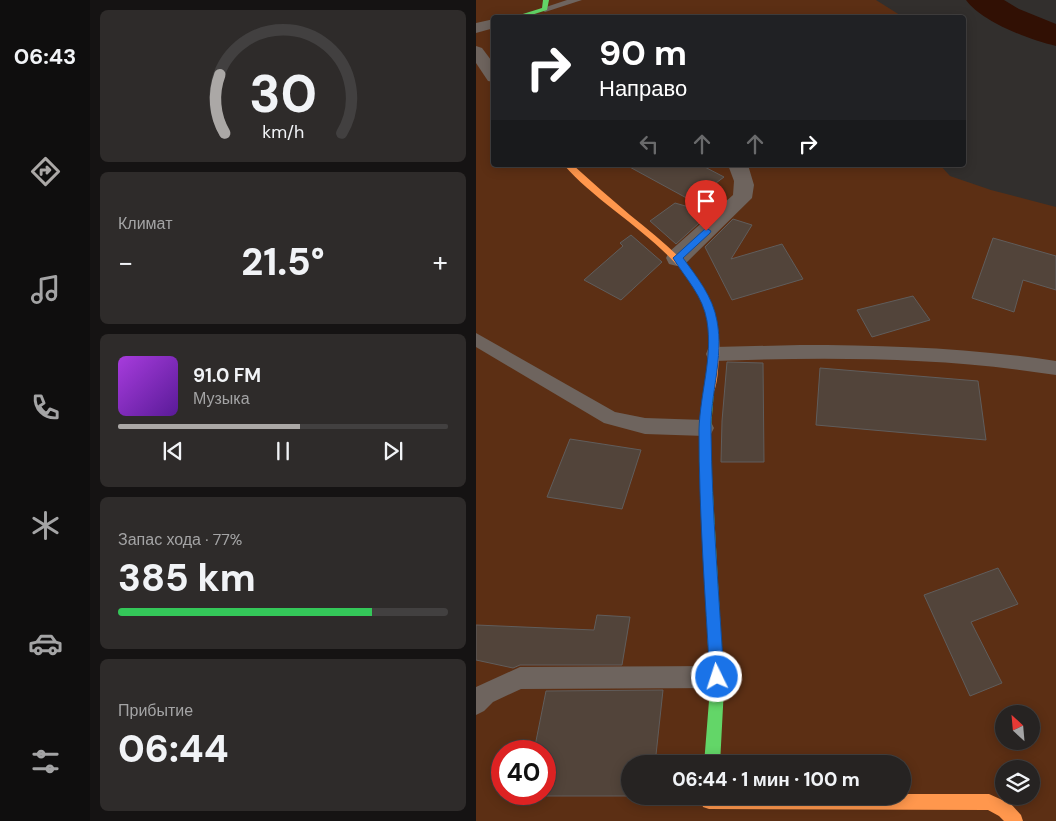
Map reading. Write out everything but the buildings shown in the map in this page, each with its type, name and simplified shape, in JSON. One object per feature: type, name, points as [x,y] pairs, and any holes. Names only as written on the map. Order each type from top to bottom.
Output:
[{"type":"street","points":[[520,15],[545,4]]},
{"type":"street","points":[[476,28],[491,24]]},
{"type":"street","points":[[476,51],[491,73]]},
{"type":"street","points":[[570,167],[624,215],[677,258],[692,277],[707,304],[712,320],[714,354],[705,428],[706,503],[717,677],[712,755]]},
{"type":"street","points":[[677,258],[742,198],[744,178],[739,167]]},
{"type":"street","points":[[911,800],[989,802],[1005,810],[1015,821]]},
{"type":"lane","points":[[545,4],[577,0]]},
{"type":"lane","points":[[476,339],[610,418],[622,423],[644,426],[705,428]]},
{"type":"lane","points":[[714,354],[813,351],[953,355],[1056,368]]},
{"type":"lane","points":[[476,703],[485,694],[520,678],[717,677]]},
{"type":"shaded area","points":[[476,0],[876,0],[900,15],[491,15],[491,167],[942,167],[950,176],[991,190],[1056,207],[1056,821],[476,821]]},
{"type":"waterway","points":[[982,0],[1007,16],[1056,36]]},
{"type":"traffic: fast","points":[[524,15],[545,9],[546,0]]},
{"type":"traffic: fast","points":[[709,391],[705,428],[705,459],[717,688],[713,755]]},
{"type":"traffic: slow","points":[[570,167],[662,246],[687,270],[697,284],[705,299],[713,324],[714,353],[709,391]]},
{"type":"traffic: slow","points":[[911,802],[989,802],[1005,810],[1015,821]]},
{"type":"route","points":[[706,231],[677,258],[705,298],[712,320],[714,354],[705,428],[706,503],[717,677]]}]
